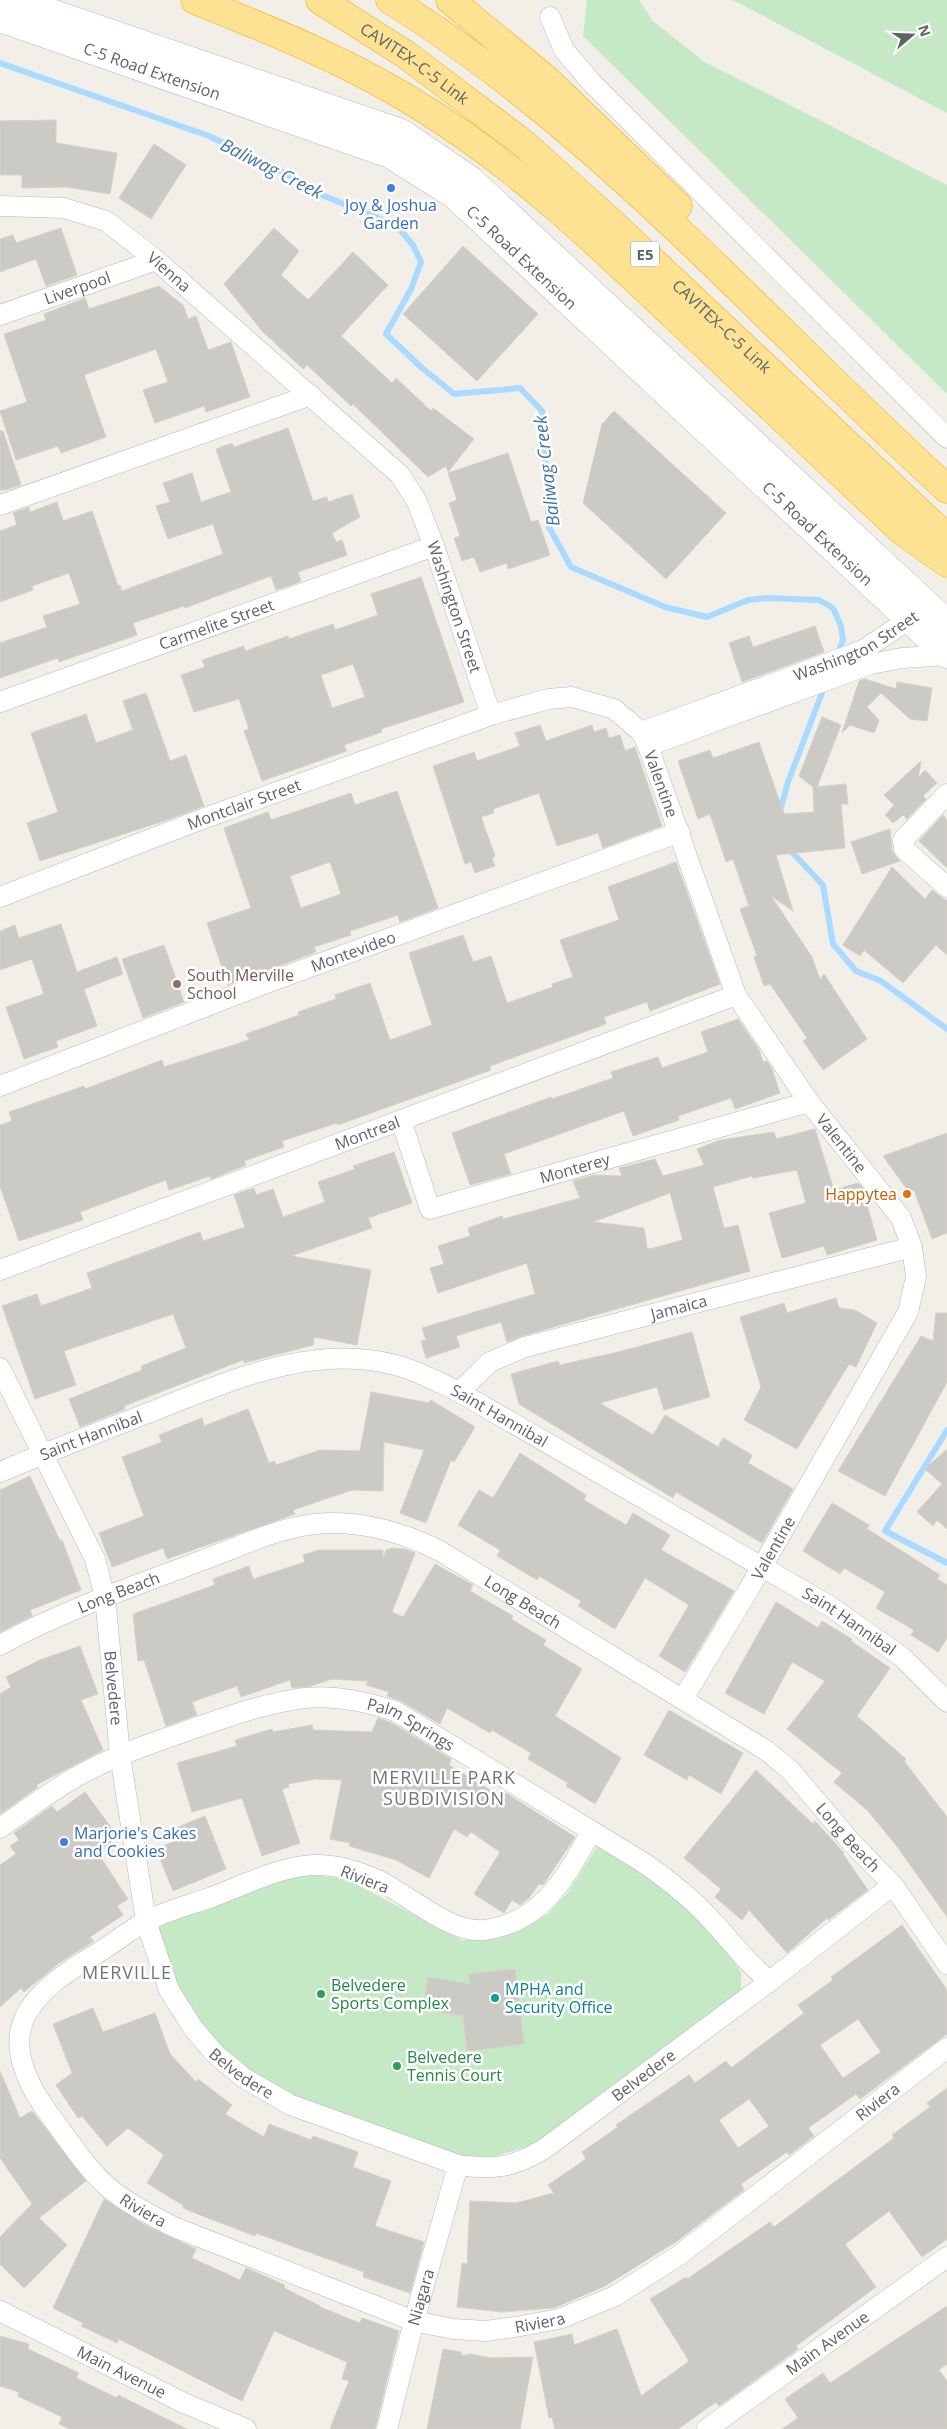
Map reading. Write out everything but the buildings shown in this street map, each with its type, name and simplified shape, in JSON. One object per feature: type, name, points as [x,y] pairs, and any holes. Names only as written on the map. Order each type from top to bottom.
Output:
[{"type":"highway","points":[[195,0],[264,27],[355,70],[422,107],[490,155],[571,219],[901,530],[947,563]]},
{"type":"highway","name":"CAVITEX–C-5 Link","points":[[320,0],[427,70],[530,149],[611,222],[947,538]]},
{"type":"highway","name":"E5","points":[[390,0],[466,52],[562,128],[645,201],[947,490]]},
{"type":"highway","points":[[450,0],[547,80],[780,305],[910,456]]},
{"type":"main road","name":"C-5 Road Extension","points":[[13,0],[401,133],[470,180],[929,616],[947,654]]},
{"type":"main road","name":"C-5 Road Extension","points":[[0,18],[390,154],[455,195],[929,616]]},
{"type":"street","points":[[550,17],[564,50],[591,82],[947,438]]},
{"type":"street","name":"Vienna","points":[[0,206],[64,208],[106,221],[156,260],[311,395]]},
{"type":"street","name":"Liverpool","points":[[0,315],[156,260]]},
{"type":"street","name":"Washington Street","points":[[311,395],[400,475],[416,500],[434,546],[491,716]]},
{"type":"street","points":[[0,505],[311,395]]},
{"type":"street","name":"Carmelite Street","points":[[0,702],[434,546]]},
{"type":"street","name":"Washington Street","points":[[853,662],[864,649],[929,616]]},
{"type":"street","name":"Washington Street","points":[[645,739],[853,662],[947,654]]},
{"type":"street","points":[[491,716],[548,698],[572,697],[614,710],[645,739]]},
{"type":"street","name":"Montclair Street","points":[[0,897],[205,818],[491,716]]},
{"type":"street","name":"Valentine","points":[[645,739],[680,832],[736,995],[809,1102],[901,1218],[912,1247],[916,1277],[908,1312],[762,1568],[683,1699]]},
{"type":"street","points":[[947,794],[903,840],[902,844],[904,849],[947,887]]},
{"type":"street","name":"Montevideo","points":[[0,1086],[264,984],[680,832]]},
{"type":"street","name":"Montreal","points":[[0,1270],[736,995]]},
{"type":"street","name":"Monterey","points":[[401,1120],[430,1209],[809,1102]]},
{"type":"street","name":"Jamaica","points":[[459,1392],[490,1362],[525,1347],[912,1247]]},
{"type":"street","name":"Saint Hannibal","points":[[0,1472],[41,1454],[234,1380],[281,1366],[314,1360],[355,1360],[395,1365],[426,1376],[459,1392],[828,1605],[902,1656],[947,1702]]},
{"type":"street","name":"Belvedere","points":[[0,1368],[94,1559],[105,1597],[120,1755],[146,1921],[169,1990],[193,2028],[215,2054],[244,2078],[290,2105],[458,2165],[487,2169],[508,2166],[525,2160],[544,2149],[770,1981],[892,1885]]},
{"type":"street","name":"Long Beach","points":[[0,1645],[51,1620],[105,1597],[283,1530],[316,1524],[382,1528],[412,1538],[440,1551],[767,1751],[790,1770],[852,1843],[892,1885],[947,1964]]},
{"type":"street","name":"Palm Springs","points":[[0,1828],[69,1781],[120,1755],[209,1723],[278,1703],[307,1698],[363,1701],[395,1711],[644,1863],[678,1887],[714,1923],[755,1971],[770,1981]]},
{"type":"street","name":"Riviera","points":[[591,1832],[569,1872],[550,1897],[529,1915],[505,1925],[481,1930],[458,1926],[378,1880],[345,1868],[314,1865],[287,1869],[146,1921],[52,1984],[31,2006],[24,2019],[20,2038],[20,2055],[26,2076],[36,2096],[85,2163],[109,2188],[136,2208],[174,2227],[414,2321],[453,2329],[486,2330],[559,2319],[615,2296],[678,2256],[947,2048]]},
{"type":"street","name":"Niagara","points":[[387,2429],[414,2321],[458,2165]]},
{"type":"street","name":"Main Avenue","points":[[707,2429],[947,2257]]},
{"type":"street","name":"Main Avenue","points":[[0,2311],[176,2398],[246,2429]]},
{"type":"green space","points":[[587,0],[639,0],[653,21],[703,61],[947,185],[947,394],[583,36]]},
{"type":"green space","points":[[733,0],[947,0],[947,113]]},
{"type":"green space","points":[[597,1847],[667,1880],[720,1943],[741,1972],[741,1990],[539,2143],[483,2160],[450,2156],[313,2110],[238,2067],[190,2017],[170,1971],[156,1927],[276,1881],[306,1874],[346,1879],[462,1940],[490,1939],[517,1932],[549,1913],[569,1891]]},
{"type":"waterway","name":"Baliwag Creek","points":[[0,63],[209,136],[289,175],[322,195],[397,226],[413,245],[421,262],[411,289],[386,334],[421,367],[454,394],[520,388],[542,411],[549,527],[571,567],[665,607],[707,617],[748,600],[767,598],[819,600],[833,608],[841,626],[843,640],[837,655]]},
{"type":"waterway","name":"Baliwag Creek","points":[[779,815],[788,782],[825,685]]},
{"type":"waterway","name":"Baliwag Creek","points":[[788,848],[823,885],[833,944],[856,971],[881,981],[947,1029]]},
{"type":"waterway","name":"Baliwag Creek","points":[[947,1430],[885,1531],[947,1563]]},
{"type":"place","name":"Joy & Joshua Garden","points":[[391,188]]},
{"type":"place","name":"South Merville School","points":[[177,984]]},
{"type":"place","name":"Happytea","points":[[907,1194]]},
{"type":"place","name":"Marjorie's Cakes and Cookies","points":[[64,1842]]},
{"type":"place","name":"Belvedere Sports Complex","points":[[321,1994]]},
{"type":"place","name":"MPHA and Security Office","points":[[495,1998]]},
{"type":"place","name":"Belvedere Tennis Court","points":[[397,2066]]},
{"type":"district","name":"MERVILLE PARK SUBDIVISION","points":[[444,1787]]},
{"type":"district","name":"MERVILLE","points":[[127,1972]]}]
